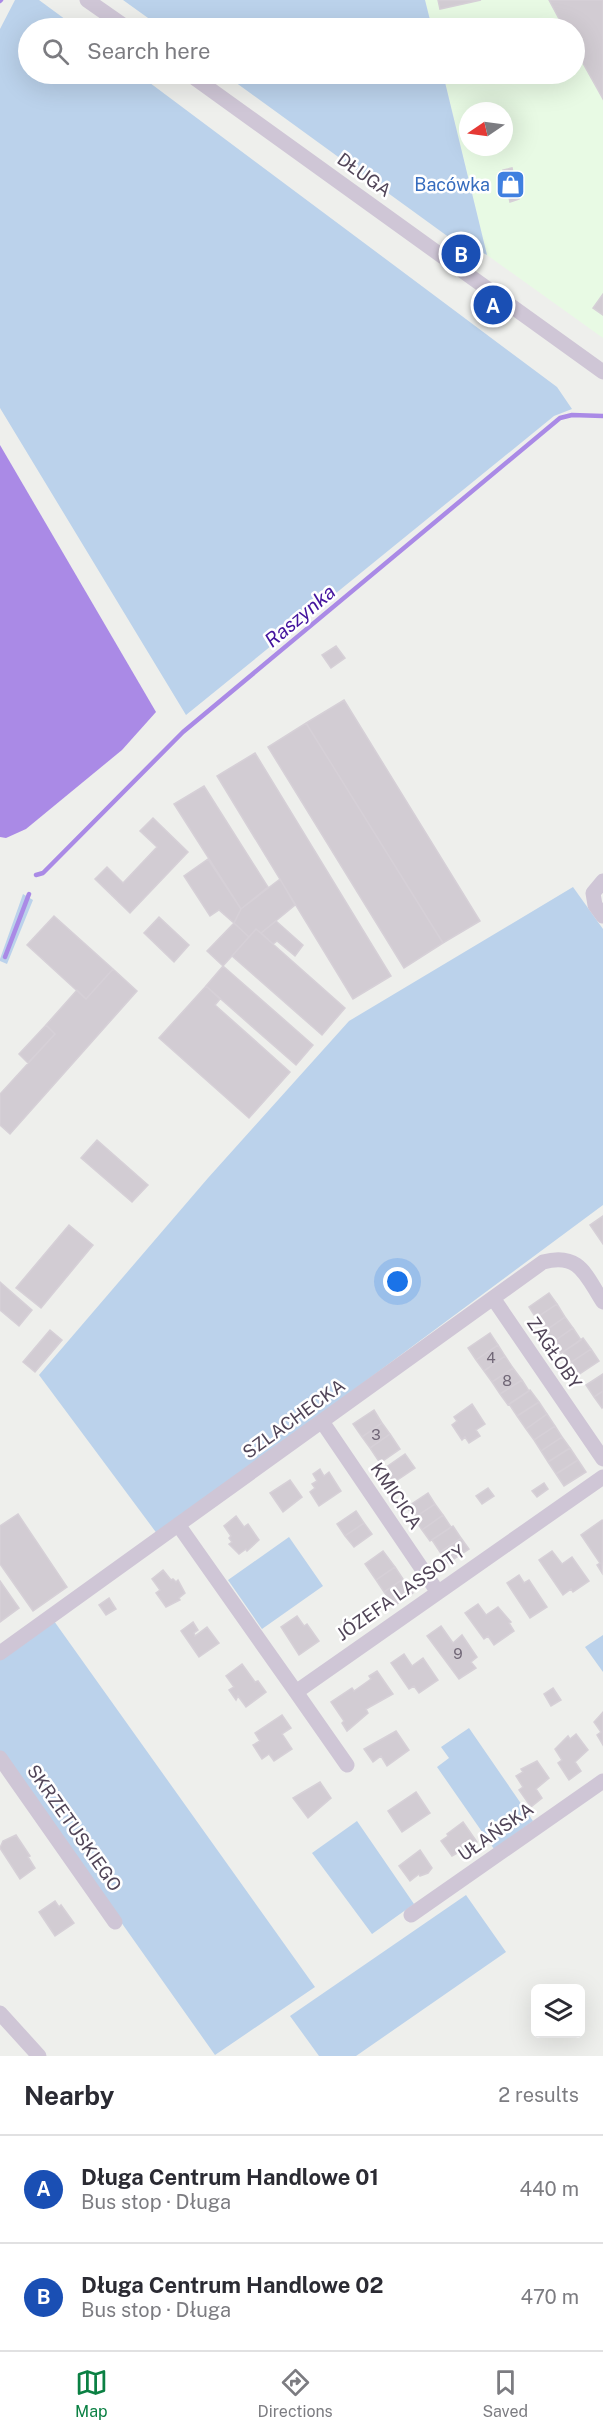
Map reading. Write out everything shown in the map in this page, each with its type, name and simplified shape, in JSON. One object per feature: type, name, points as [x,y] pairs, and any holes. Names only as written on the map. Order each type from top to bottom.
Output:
[{"type":"street","points":[[87,0],[113,18]]},
{"type":"street","name":"DŁUGA","points":[[203,84],[603,372]]},
{"type":"street","points":[[603,881],[593,893],[595,905],[603,916]]},
{"type":"street","name":"SZLACHECKA","points":[[0,1653],[323,1423],[543,1262],[566,1259],[580,1268],[603,1302]]},
{"type":"street","name":"ZAGŁOBY","points":[[493,1298],[603,1459]]},
{"type":"street","name":"KMICICA","points":[[323,1423],[437,1591]]},
{"type":"street","name":"JÓZEFA LASSOTY","points":[[296,1692],[437,1591],[603,1477]]},
{"type":"street","points":[[179,1526],[347,1765]]},
{"type":"street","name":"SKRZETUSKIEGO","points":[[0,1758],[115,1922]]},
{"type":"street","name":"UŁAŃSKA","points":[[411,1915],[603,1781]]},
{"type":"street","points":[[0,2013],[39,2056]]},
{"type":"shaded area","points":[[15,0],[39,0],[63,18],[18,18],[18,84],[151,84],[557,387],[572,409],[554,416],[186,715],[0,408],[0,29]]},
{"type":"shaded area","points":[[123,0],[425,0],[430,18],[148,18]]},
{"type":"shaded area","points":[[425,0],[603,0],[603,338],[487,255],[463,156],[513,156],[513,102],[459,102],[459,140],[445,84],[585,84],[585,18],[430,18]]},
{"type":"shaded area","points":[[238,84],[445,84],[459,140],[459,156],[463,156],[487,255],[477,250],[472,254]]},
{"type":"shaded area","points":[[0,445],[156,712],[122,750],[26,829],[6,838],[0,837]]},
{"type":"shaded area","points":[[573,887],[603,929],[603,1205],[158,1535],[39,1375],[208,1178],[349,1021]]},
{"type":"shaded area","points":[[23,894],[33,900],[7,964],[0,959]]},
{"type":"shaded area","points":[[289,1537],[323,1586],[262,1629],[228,1580]]},
{"type":"shaded area","points":[[54,1621],[315,1987],[215,2055],[0,1751],[0,1659]]},
{"type":"shaded area","points":[[603,1635],[603,1672],[585,1647]]},
{"type":"shaded area","points":[[469,1728],[533,1821],[494,1849],[437,1767],[449,1758],[441,1747]]},
{"type":"shaded area","points":[[357,1821],[414,1904],[372,1934],[312,1853]]},
{"type":"shaded area","points":[[466,1895],[506,1952],[356,2056],[319,2056],[290,2016]]},
{"type":"building","points":[[438,0],[481,0],[440,9]]},
{"type":"building","points":[[549,0],[603,0],[603,99],[585,67],[585,18],[559,18]]},
{"type":"building","name":"Bacówka","points":[[512,168],[519,199],[510,202],[503,170]]},
{"type":"building","points":[[603,294],[603,315],[593,308]]},
{"type":"building","points":[[336,646],[345,658],[331,668],[322,655]]},
{"type":"building","points":[[344,700],[480,921],[443,943],[306,723]]},
{"type":"building","points":[[306,723],[443,943],[404,968],[268,747]]},
{"type":"building","points":[[255,753],[391,976],[353,999],[217,776]]},
{"type":"building","points":[[204,786],[268,887],[241,909],[174,804]]},
{"type":"building","points":[[153,818],[188,852],[130,913],[95,879],[107,867],[123,883],[157,847],[140,831]]},
{"type":"building","points":[[208,859],[241,909],[234,923],[219,910],[210,916],[184,876]]},
{"type":"building","points":[[280,879],[295,905],[261,933],[256,929],[249,937],[234,923],[241,909]]},
{"type":"building","points":[[54,916],[113,969],[86,999],[27,945]]},
{"type":"building","points":[[159,917],[189,945],[174,962],[144,933]]},
{"type":"building","points":[[276,921],[303,945],[295,956],[277,941],[273,944],[261,933]]},
{"type":"building","points":[[234,923],[249,937],[223,966],[207,951]]},
{"type":"building","points":[[256,929],[345,1008],[322,1035],[232,956]]},
{"type":"building","points":[[223,966],[313,1045],[296,1065],[206,986]]},
{"type":"building","points":[[113,969],[137,991],[10,1134],[0,1125],[0,1094],[55,1034],[46,1025],[77,990],[86,999]]},
{"type":"building","points":[[206,986],[220,999],[215,1005],[290,1072],[249,1118],[159,1038]]},
{"type":"building","points":[[46,1025],[55,1034],[28,1063],[19,1054]]},
{"type":"building","points":[[97,1140],[148,1185],[132,1202],[81,1158]]},
{"type":"building","points":[[603,1216],[603,1244],[590,1225]]},
{"type":"building","points":[[69,1225],[93,1245],[41,1308],[16,1288]]},
{"type":"building","points":[[0,1282],[32,1310],[19,1326],[0,1310]]},
{"type":"building","points":[[549,1293],[557,1304],[536,1318],[529,1307]]},
{"type":"building","points":[[557,1304],[565,1317],[545,1331],[536,1318]]},
{"type":"building","points":[[565,1317],[573,1328],[553,1342],[545,1331]]},
{"type":"building","points":[[573,1328],[581,1340],[560,1354],[553,1342]]},
{"type":"building","points":[[50,1330],[62,1340],[35,1372],[23,1362]]},
{"type":"building","points":[[490,1333],[498,1345],[476,1360],[468,1348]]},
{"type":"building","points":[[583,1338],[591,1349],[570,1363],[563,1352]]},
{"type":"building","points":[[498,1345],[505,1356],[484,1371],[476,1360]]},
{"type":"building","points":[[591,1349],[599,1361],[578,1375],[570,1363]]},
{"type":"building","points":[[505,1356],[513,1368],[492,1382],[484,1371]]},
{"type":"building","points":[[513,1368],[522,1380],[500,1394],[492,1382]]},
{"type":"building","points":[[603,1374],[603,1391],[594,1397],[586,1385]]},
{"type":"building","points":[[522,1380],[529,1391],[508,1405],[500,1394]]},
{"type":"building","points":[[530,1390],[539,1402],[517,1416],[509,1404]]},
{"type":"building","points":[[603,1391],[603,1407],[602,1408],[594,1397]]},
{"type":"building","points":[[539,1402],[547,1414],[526,1429],[517,1416]]},
{"type":"building","points":[[472,1404],[485,1424],[476,1430],[480,1436],[469,1443],[465,1437],[462,1440],[452,1425],[457,1421],[454,1417]]},
{"type":"building","points":[[374,1410],[382,1423],[362,1437],[353,1424]]},
{"type":"building","points":[[547,1414],[555,1426],[534,1440],[526,1429]]},
{"type":"building","points":[[382,1423],[390,1434],[370,1448],[362,1437]]},
{"type":"building","points":[[555,1426],[562,1437],[541,1451],[534,1440]]},
{"type":"building","points":[[390,1434],[400,1449],[380,1463],[370,1448]]},
{"type":"building","points":[[562,1437],[570,1448],[548,1462],[541,1451]]},
{"type":"building","points":[[570,1448],[578,1460],[556,1474],[548,1462]]},
{"type":"building","points":[[405,1454],[415,1468],[393,1483],[385,1468]]},
{"type":"building","points":[[578,1460],[586,1472],[564,1486],[556,1474]]},
{"type":"building","points":[[320,1469],[324,1476],[329,1472],[341,1491],[319,1506],[310,1492],[315,1488],[312,1484],[317,1481],[313,1474]]},
{"type":"building","points":[[290,1480],[302,1497],[283,1512],[270,1493]]},
{"type":"building","points":[[544,1483],[548,1489],[537,1497],[532,1491]]},
{"type":"building","points":[[488,1488],[494,1496],[482,1504],[476,1496]]},
{"type":"building","points":[[428,1493],[435,1504],[414,1518],[407,1507]]},
{"type":"building","points":[[435,1504],[443,1515],[422,1530],[414,1518]]},
{"type":"building","points":[[356,1511],[364,1523],[345,1536],[337,1524]]},
{"type":"building","points":[[18,1514],[67,1587],[33,1611],[0,1564],[0,1526]]},
{"type":"building","points":[[443,1515],[451,1527],[430,1541],[422,1530]]},
{"type":"building","points":[[236,1516],[244,1527],[248,1524],[259,1540],[247,1551],[246,1549],[239,1554],[229,1544],[232,1542],[229,1538],[231,1536],[224,1526]]},
{"type":"building","points":[[602,1520],[602,1573],[597,1565],[600,1563],[581,1535]]},
{"type":"building","points":[[364,1523],[372,1534],[354,1547],[345,1536]]},
{"type":"building","points":[[453,1526],[461,1538],[440,1552],[432,1540]]},
{"type":"building","points":[[461,1538],[469,1549],[448,1563],[440,1552]]},
{"type":"building","points":[[383,1551],[395,1567],[376,1580],[365,1564]]},
{"type":"building","points":[[552,1551],[562,1564],[572,1557],[589,1581],[573,1592],[571,1589],[563,1595],[539,1560]]},
{"type":"building","points":[[395,1567],[403,1579],[384,1592],[376,1580]]},
{"type":"building","points":[[163,1570],[171,1580],[176,1582],[178,1580],[185,1593],[179,1598],[180,1600],[166,1607],[156,1593],[160,1590],[152,1579]]},
{"type":"building","points":[[519,1575],[524,1583],[529,1580],[547,1607],[530,1618],[507,1583]]},
{"type":"building","points":[[403,1579],[401,1581],[413,1593],[394,1606],[384,1592]]},
{"type":"building","points":[[0,1581],[19,1608],[0,1622]]},
{"type":"building","points":[[109,1598],[116,1609],[106,1615],[99,1605]]},
{"type":"building","points":[[478,1604],[486,1615],[498,1607],[511,1622],[509,1623],[514,1631],[494,1645],[488,1636],[484,1639],[465,1613]]},
{"type":"building","points":[[297,1616],[304,1626],[307,1624],[319,1641],[299,1655],[281,1627]]},
{"type":"building","points":[[193,1622],[198,1630],[194,1633],[195,1636],[207,1627],[219,1643],[199,1657],[181,1631]]},
{"type":"building","points":[[441,1626],[453,1643],[462,1635],[477,1657],[471,1662],[476,1668],[459,1679],[427,1636]]},
{"type":"building","points":[[404,1654],[412,1666],[423,1658],[438,1680],[419,1693],[414,1686],[409,1689],[391,1663]]},
{"type":"building","points":[[242,1664],[255,1682],[258,1681],[266,1692],[246,1707],[238,1696],[236,1700],[229,1690],[234,1687],[226,1676]]},
{"type":"building","points":[[377,1671],[393,1694],[366,1709],[368,1713],[347,1731],[342,1723],[344,1721],[331,1702],[352,1688],[354,1691],[371,1679],[369,1676]]},
{"type":"building","points":[[553,1688],[561,1700],[551,1706],[544,1694]]},
{"type":"building","points":[[603,1712],[603,1745],[597,1735],[601,1732],[594,1722]]},
{"type":"building","points":[[282,1715],[291,1728],[282,1734],[292,1749],[274,1761],[269,1754],[262,1759],[253,1745],[260,1741],[255,1733]]},
{"type":"building","points":[[396,1731],[409,1750],[387,1766],[381,1756],[373,1762],[364,1749]]},
{"type":"building","points":[[576,1734],[588,1750],[575,1762],[581,1771],[569,1780],[558,1763],[562,1760],[555,1749],[568,1736],[570,1739]]},
{"type":"building","points":[[537,1761],[549,1778],[536,1789],[542,1798],[531,1807],[519,1790],[523,1787],[516,1776],[523,1772],[521,1769]]},
{"type":"building","points":[[320,1782],[331,1798],[308,1818],[293,1798]]},
{"type":"building","points":[[416,1792],[430,1813],[402,1832],[388,1811]]},
{"type":"building","points":[[463,1822],[477,1842],[452,1856],[441,1841]]},
{"type":"building","points":[[16,1835],[35,1868],[20,1879],[0,1848],[3,1841]]},
{"type":"building","points":[[420,1850],[432,1868],[428,1873],[420,1876],[419,1874],[410,1881],[399,1866]]},
{"type":"building","points":[[55,1901],[59,1907],[61,1905],[74,1923],[55,1936],[39,1912]]},
{"type":"waterway","name":"Raszynka","points":[[36,875],[43,873],[183,732],[560,418],[572,415],[603,416]]},
{"type":"waterway","name":"Raszynka","points":[[5,957],[29,894]]},
{"type":"place","name":"Bacówka","points":[[511,185]]},
{"type":"place","name":"Długa Centrum Handlowe 02","points":[[461,254]]},
{"type":"place","name":"Długa Centrum Handlowe 01","points":[[493,305]]}]
